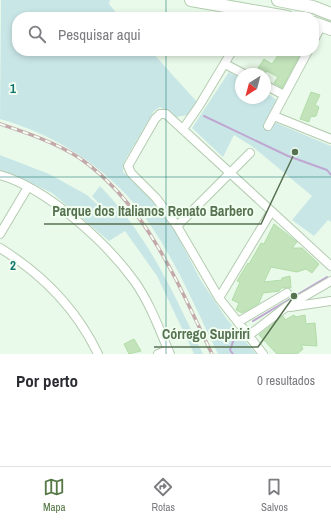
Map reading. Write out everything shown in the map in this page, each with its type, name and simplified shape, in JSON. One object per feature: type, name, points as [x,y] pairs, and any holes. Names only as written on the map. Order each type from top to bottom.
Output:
[{"type":"main road","points":[[195,0],[246,12]]},
{"type":"main road","points":[[278,0],[315,3],[331,14]]},
{"type":"street","points":[[183,129],[229,56]]},
{"type":"street","points":[[268,126],[305,56]]},
{"type":"street","points":[[225,64],[235,69]]},
{"type":"street","points":[[271,88],[284,95]]},
{"type":"street","points":[[262,354],[219,298],[177,226],[156,198],[131,173],[128,166],[155,119],[160,114],[166,114],[230,175],[331,266]]},
{"type":"street","points":[[274,116],[331,139]]},
{"type":"street","points":[[177,226],[230,175],[250,153]]},
{"type":"street","points":[[0,175],[28,187],[85,228],[112,254],[135,283],[155,317],[169,352],[158,354]]},
{"type":"street","points":[[0,234],[28,187]]},
{"type":"street","points":[[219,298],[271,212]]},
{"type":"street","points":[[0,248],[31,270],[63,299],[89,334],[98,354]]},
{"type":"street","points":[[248,336],[286,307],[331,281]]},
{"type":"street","points":[[238,322],[287,293]]},
{"type":"street","points":[[286,307],[331,301]]},
{"type":"shaded area","points":[[1,0],[110,0],[109,4],[116,12],[12,12],[12,56],[156,56],[197,102],[188,115],[176,117],[160,107],[154,111],[124,162],[123,172],[152,198],[173,227],[200,279],[226,318],[256,354],[218,354],[180,274],[158,236],[132,201],[119,187],[88,162],[55,141],[37,132],[0,119]]},
{"type":"shaded area","points":[[229,72],[235,76],[235,104],[271,104],[271,96],[277,100],[270,115],[274,122],[331,146],[331,222],[328,220],[314,236],[292,220],[312,196],[253,147],[234,135],[223,157],[192,128]]},
{"type":"shaded area","points":[[0,155],[49,174],[87,195],[112,218],[92,196],[100,186],[133,225],[159,266],[203,354],[194,354],[157,276],[125,231],[109,241],[52,193],[19,177],[0,170]]},
{"type":"building","points":[[278,56],[299,56],[282,88],[274,83],[278,77],[271,73],[271,68],[258,68],[264,59],[272,64]]},
{"type":"building","points":[[311,92],[320,95],[315,105],[319,107],[316,116],[310,117],[309,122],[300,119]]},
{"type":"building","points":[[274,224],[297,242],[292,248],[302,248],[319,264],[312,273],[306,269],[297,272],[271,267],[264,282],[282,280],[282,278],[290,276],[291,288],[281,288],[279,291],[263,293],[259,303],[242,313],[236,310],[239,303],[232,300],[240,282],[237,281],[261,243],[264,244]]},
{"type":"building","points":[[294,315],[296,317],[305,315],[306,324],[315,323],[317,346],[301,345],[303,349],[297,354],[277,354],[259,335],[283,316],[285,320]]},
{"type":"building","points":[[134,339],[141,351],[129,354],[124,344]]},
{"type":"waterway","points":[[204,116],[288,156],[327,170],[331,175]]},
{"type":"waterway","points":[[253,321],[327,277]]},
{"type":"waterway","points":[[233,354],[230,350],[234,339]]},
{"type":"railway","points":[[0,124],[42,139],[72,153],[104,178],[125,199],[142,223],[173,274],[212,354]]},
{"type":"place","name":"Parque dos Italianos Renato Barbero","points":[[295,152]]},
{"type":"place","name":"Córrego Supiriri","points":[[294,296]]}]
